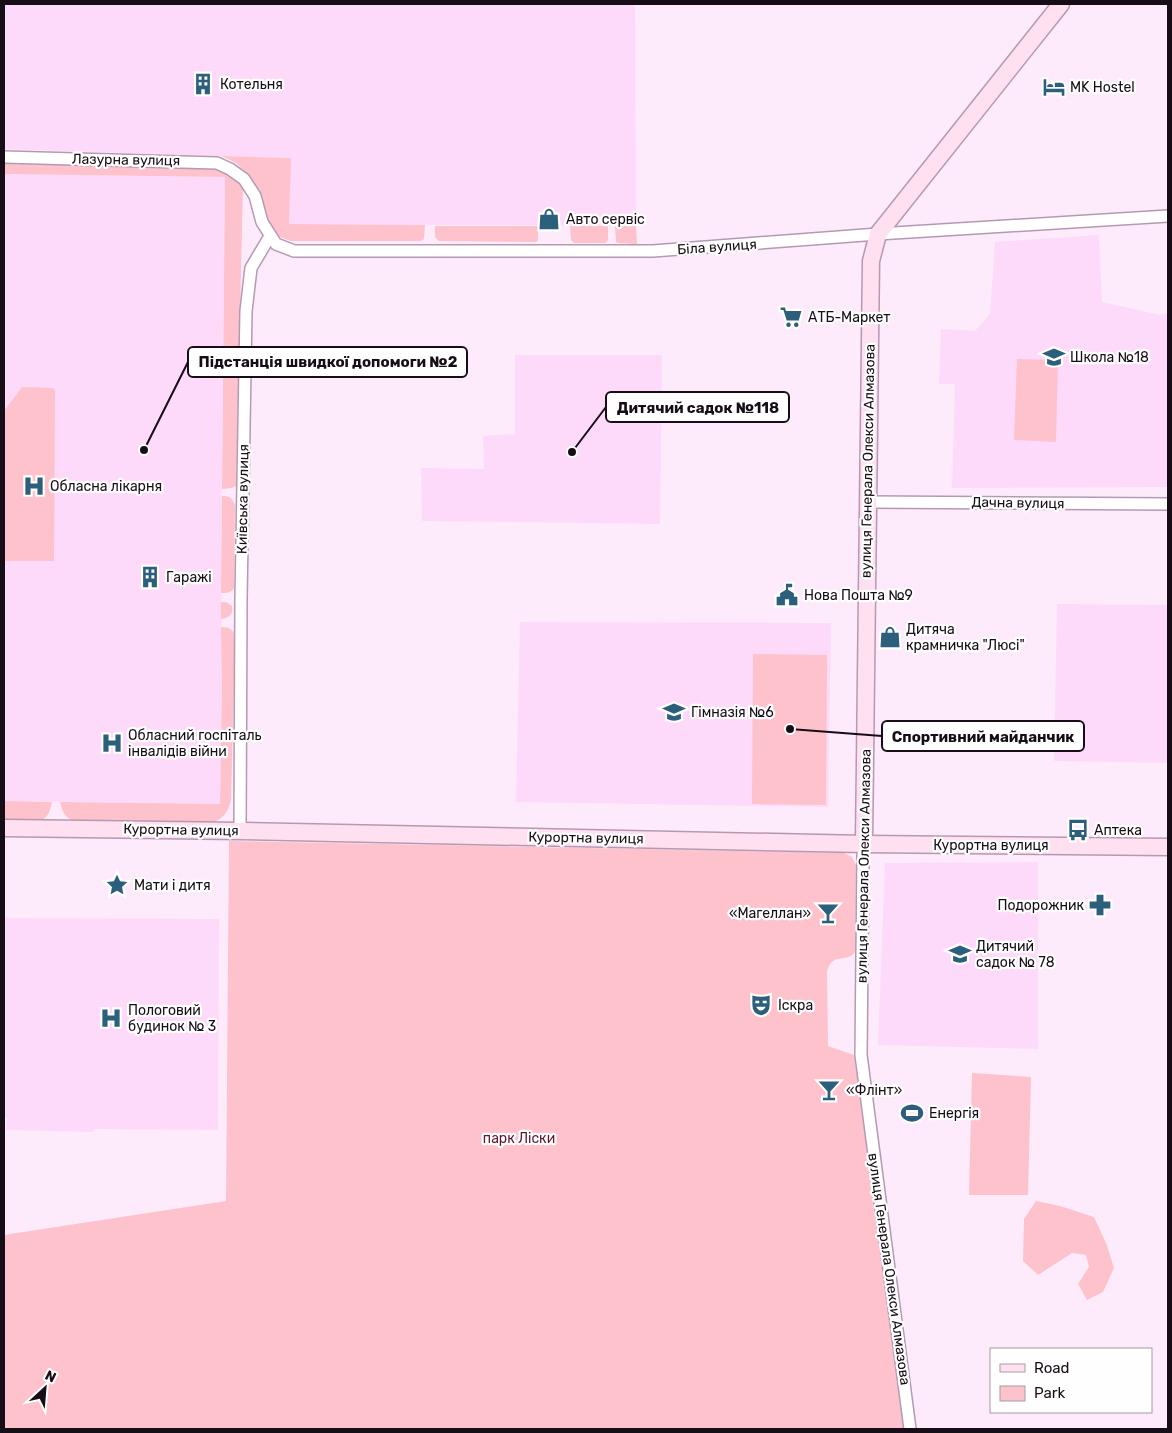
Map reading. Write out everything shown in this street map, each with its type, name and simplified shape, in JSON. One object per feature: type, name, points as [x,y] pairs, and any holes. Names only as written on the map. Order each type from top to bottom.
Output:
[{"type":"main road","name":"вулиця Генерала Олекси Алмазова","points":[[864,844],[870,261],[878,234],[1060,4]]},
{"type":"main road","name":"Курортна вулиця","points":[[4,828],[864,844],[1168,847]]},
{"type":"street","name":"Лазурна вулиця","points":[[4,157],[217,163],[244,179],[255,196],[262,222],[270,236]]},
{"type":"street","name":"Біла вулиця","points":[[270,236],[276,244],[294,251],[653,251],[878,234],[1168,216]]},
{"type":"street","name":"Київська вулиця","points":[[240,831],[241,599],[246,311],[251,268],[270,236]]},
{"type":"street","name":"Дачна вулиця","points":[[868,502],[1168,504]]},
{"type":"street","name":"вулиця Генерала Олекси Алмазова","points":[[864,844],[862,1055],[910,1429]]},
{"type":"shaded area","points":[[4,4],[635,4],[636,226],[289,224],[290,158],[4,149]]},
{"type":"shaded area","points":[[4,174],[225,177],[220,804],[4,801]]},
{"type":"shaded area","name":"Школа №18","points":[[1099,235],[1102,302],[1160,315],[1168,313],[1168,487],[952,488],[955,384],[939,384],[941,329],[975,331],[990,314],[995,242]]},
{"type":"shaded area","points":[[515,355],[662,355],[660,524],[422,521],[421,468],[484,469],[483,436],[515,434]]},
{"type":"shaded area","points":[[1057,604],[1168,605],[1168,763],[1054,761]]},
{"type":"shaded area","name":"Гімназія №6","points":[[520,622],[831,623],[828,807],[516,802]]},
{"type":"shaded area","name":"Дитячий садок № 78","points":[[1038,862],[1038,1049],[878,1045],[885,863]]},
{"type":"shaded area","name":"Пологовий будинок № 3","points":[[4,918],[219,919],[218,1130],[95,1129],[94,1132],[6,1130],[7,1118],[4,1118]]},
{"type":"shaded area","points":[[1167,1223],[1168,1223],[1168,1429]]},
{"type":"green space","points":[[222,156],[291,158],[289,224],[425,225],[424,239],[421,241],[291,241],[280,237],[272,232],[266,220],[259,195],[250,176],[236,163]]},
{"type":"green space","points":[[4,164],[219,167],[243,185],[236,486],[222,489],[225,177],[4,174]]},
{"type":"green space","points":[[435,226],[538,226],[538,240],[536,242],[439,241],[435,237]]},
{"type":"green space","points":[[570,226],[608,226],[608,240],[605,243],[574,243],[571,240]]},
{"type":"green space","points":[[615,226],[636,226],[637,244],[616,242]]},
{"type":"green space","points":[[1017,359],[1058,360],[1056,442],[1014,440]]},
{"type":"green space","points":[[22,387],[52,388],[55,390],[54,561],[4,561],[4,411]]},
{"type":"green space","points":[[222,496],[227,496],[233,500],[235,505],[234,588],[232,591],[221,593]]},
{"type":"green space","points":[[221,602],[226,602],[232,606],[232,611],[226,618],[221,619]]},
{"type":"green space","points":[[221,627],[231,630],[234,633],[235,639],[231,800],[225,814],[212,823],[74,821],[68,818],[60,802],[220,804]]},
{"type":"green space","points":[[753,654],[827,655],[826,805],[752,804]]},
{"type":"green space","points":[[4,801],[52,802],[47,815],[41,820],[4,819]]},
{"type":"green space","name":"парк Ліски","points":[[229,841],[844,853],[852,857],[856,865],[855,952],[849,957],[834,961],[827,971],[828,1046],[854,1055],[905,1429],[4,1429],[4,1235],[226,1201]]},
{"type":"green space","points":[[972,1073],[1031,1077],[1028,1195],[969,1195]]},
{"type":"green space","points":[[1036,1201],[1060,1206],[1094,1217],[1106,1243],[1114,1268],[1103,1292],[1087,1300],[1078,1284],[1089,1267],[1086,1255],[1072,1253],[1038,1275],[1023,1261],[1024,1219]]},
{"type":"place","name":"Котельня","points":[[203,84]]},
{"type":"place","name":"MK Hostel","points":[[1054,87]]},
{"type":"place","name":"Авто сервіс","points":[[549,219]]},
{"type":"place","name":"АТБ-Маркет","points":[[791,317]]},
{"type":"place","name":"Школа №18","points":[[1054,357]]},
{"type":"place","name":"Підстанція швидкої допомоги №2","points":[[144,450]]},
{"type":"place","name":"Дитячий садок №118","points":[[572,452]]},
{"type":"place","name":"Обласна лікарня","points":[[34,486]]},
{"type":"place","name":"Гаражі","points":[[150,577]]},
{"type":"place","name":"Нова Пошта №9","points":[[787,595]]},
{"type":"place","name":"Дитяча крамничка \"Люсі\"","points":[[890,637]]},
{"type":"place","name":"Гімназія №6","points":[[674,712]]},
{"type":"place","name":"Спортивний майданчик","points":[[790,729]]},
{"type":"place","name":"Обласний госпіталь інвалідів війни","points":[[112,743]]},
{"type":"place","name":"Аптека","points":[[1078,830]]},
{"type":"place","name":"Мати і дитя","points":[[117,885]]},
{"type":"place","name":"Подорожник","points":[[1100,905]]},
{"type":"place","name":"«Магеллан»","points":[[828,913]]},
{"type":"place","name":"Дитячий садок № 78","points":[[960,954]]},
{"type":"place","name":"Іскра","points":[[761,1005]]},
{"type":"place","name":"Пологовий будинок № 3","points":[[111,1018]]},
{"type":"place","name":"«Флінт»","points":[[829,1090]]},
{"type":"place","name":"Енергія","points":[[912,1113]]}]
